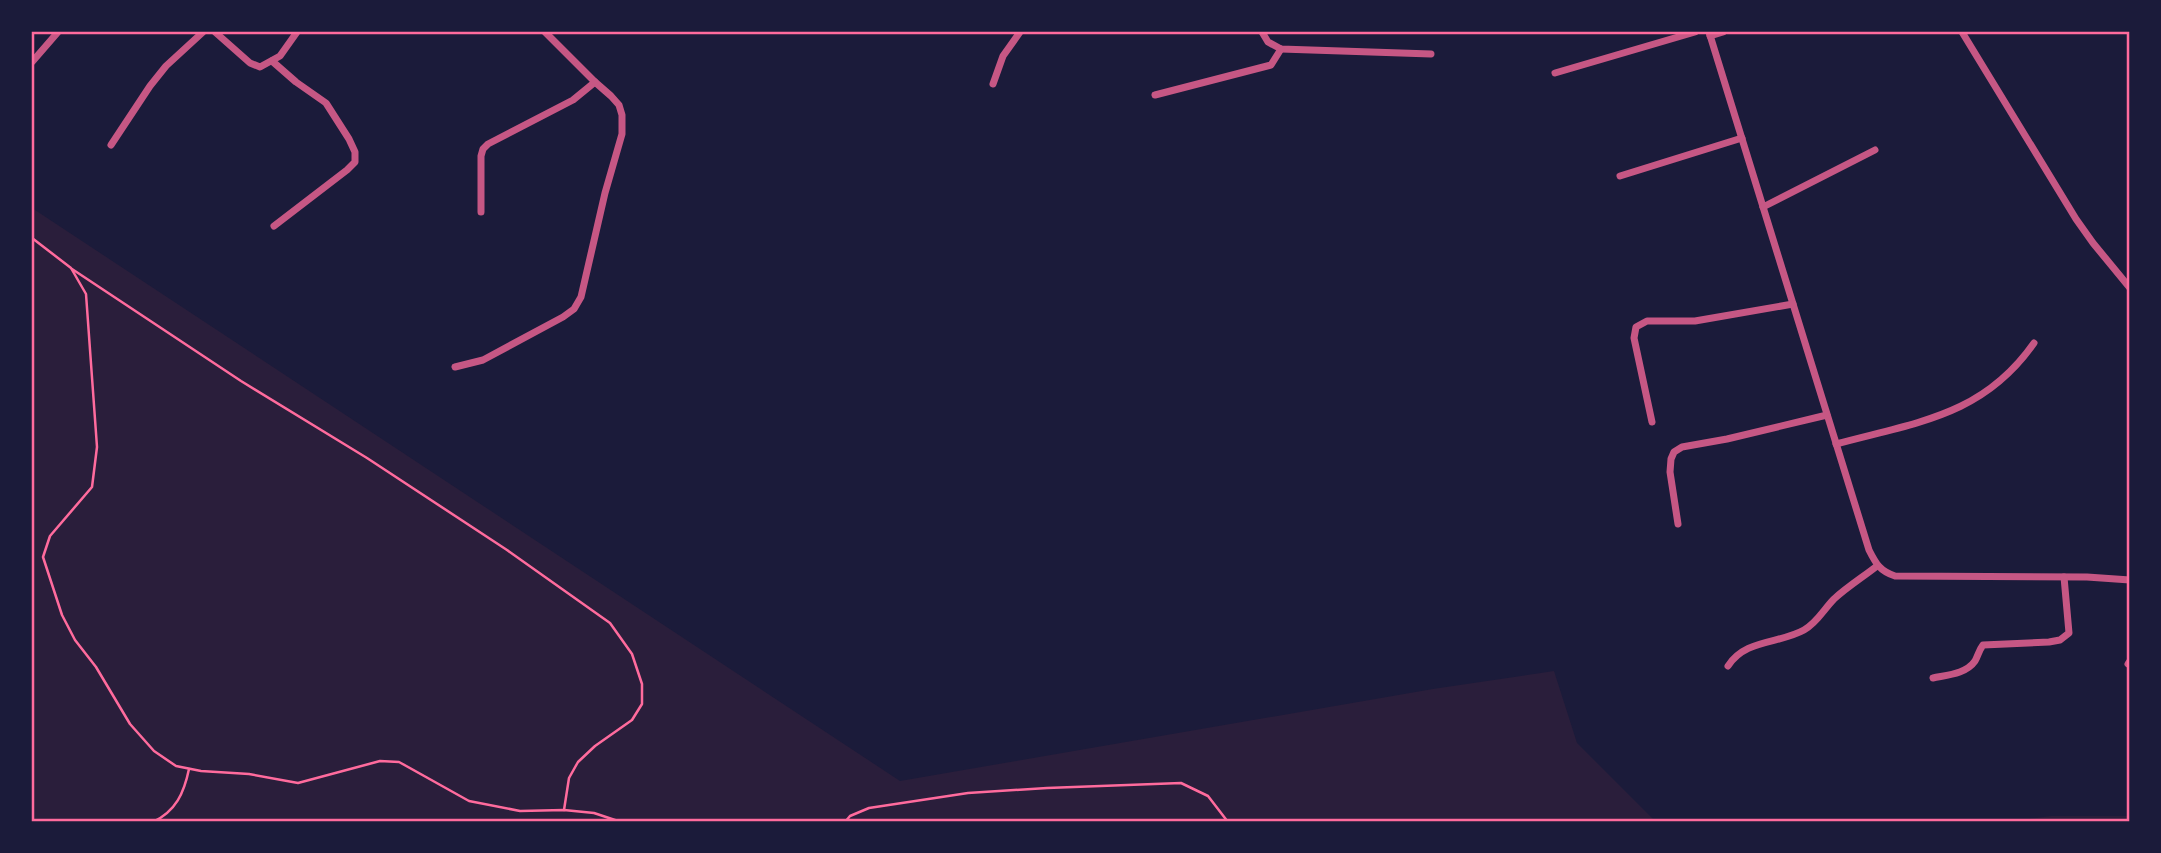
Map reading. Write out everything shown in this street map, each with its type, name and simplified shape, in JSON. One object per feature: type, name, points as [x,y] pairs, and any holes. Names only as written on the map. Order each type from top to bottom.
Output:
[{"type":"street","points":[[32,62],[58,32]]},
{"type":"street","points":[[111,145],[166,66],[203,32]]},
{"type":"street","points":[[215,32],[254,66],[265,66],[280,55],[297,32]]},
{"type":"street","points":[[455,367],[483,360],[563,317],[574,309],[581,297],[622,134],[622,115],[619,105],[545,32]]},
{"type":"street","points":[[993,84],[1003,57],[1020,32]]},
{"type":"street","points":[[1262,32],[1268,42],[1281,49],[1431,54]]},
{"type":"street","points":[[1555,74],[1695,32]]},
{"type":"street","points":[[1723,32],[1710,34],[1869,550],[1877,566],[1883,572],[1895,576],[2130,580]]},
{"type":"street","points":[[1962,32],[2076,219],[2130,288]]},
{"type":"street","points":[[1155,95],[1271,65],[1281,49]]},
{"type":"street","points":[[272,61],[296,82],[327,103],[355,152],[355,162],[347,170],[274,226]]},
{"type":"street","points":[[481,212],[483,149],[573,100],[595,82]]},
{"type":"street","points":[[1620,176],[1742,138]]},
{"type":"street","points":[[1763,207],[1875,150]]},
{"type":"street","points":[[1652,422],[1634,338],[1636,327],[1647,321],[1695,321],[1793,304]]},
{"type":"street","points":[[1836,444],[1955,411],[1998,383],[2020,362],[2034,343]]},
{"type":"street","points":[[1678,524],[1670,472],[1674,452],[1682,447],[1827,415]]},
{"type":"street","points":[[1728,666],[1732,659],[1757,644],[1807,629],[1840,594],[1877,566]]},
{"type":"street","points":[[1933,678],[1961,672],[1974,662],[1983,645],[2060,640],[2068,633],[2064,577]]},
{"type":"path","points":[[32,238],[71,268],[241,381],[367,458],[507,550],[610,623],[632,654],[642,684],[642,704],[632,720],[595,746],[578,762],[569,778],[564,810]]},
{"type":"path","points":[[71,268],[86,294],[97,447],[92,487],[50,537],[43,558],[62,615],[75,640],[96,667],[130,724],[154,751],[176,766],[189,769],[249,774],[298,783],[380,761],[399,762],[469,801],[520,811],[564,810],[594,813],[621,821]]},
{"type":"path","points":[[153,821],[164,817],[178,802],[189,769]]},
{"type":"path","points":[[845,821],[869,808],[968,793],[1181,783],[1208,796],[1227,821]]},
{"type":"shaded area","points":[[32,208],[900,781],[1433,689],[1554,671],[1577,743],[1655,821],[32,821]]},
{"type":"shaded area","points":[[2051,816],[2129,816],[2129,821],[2014,821]]}]
